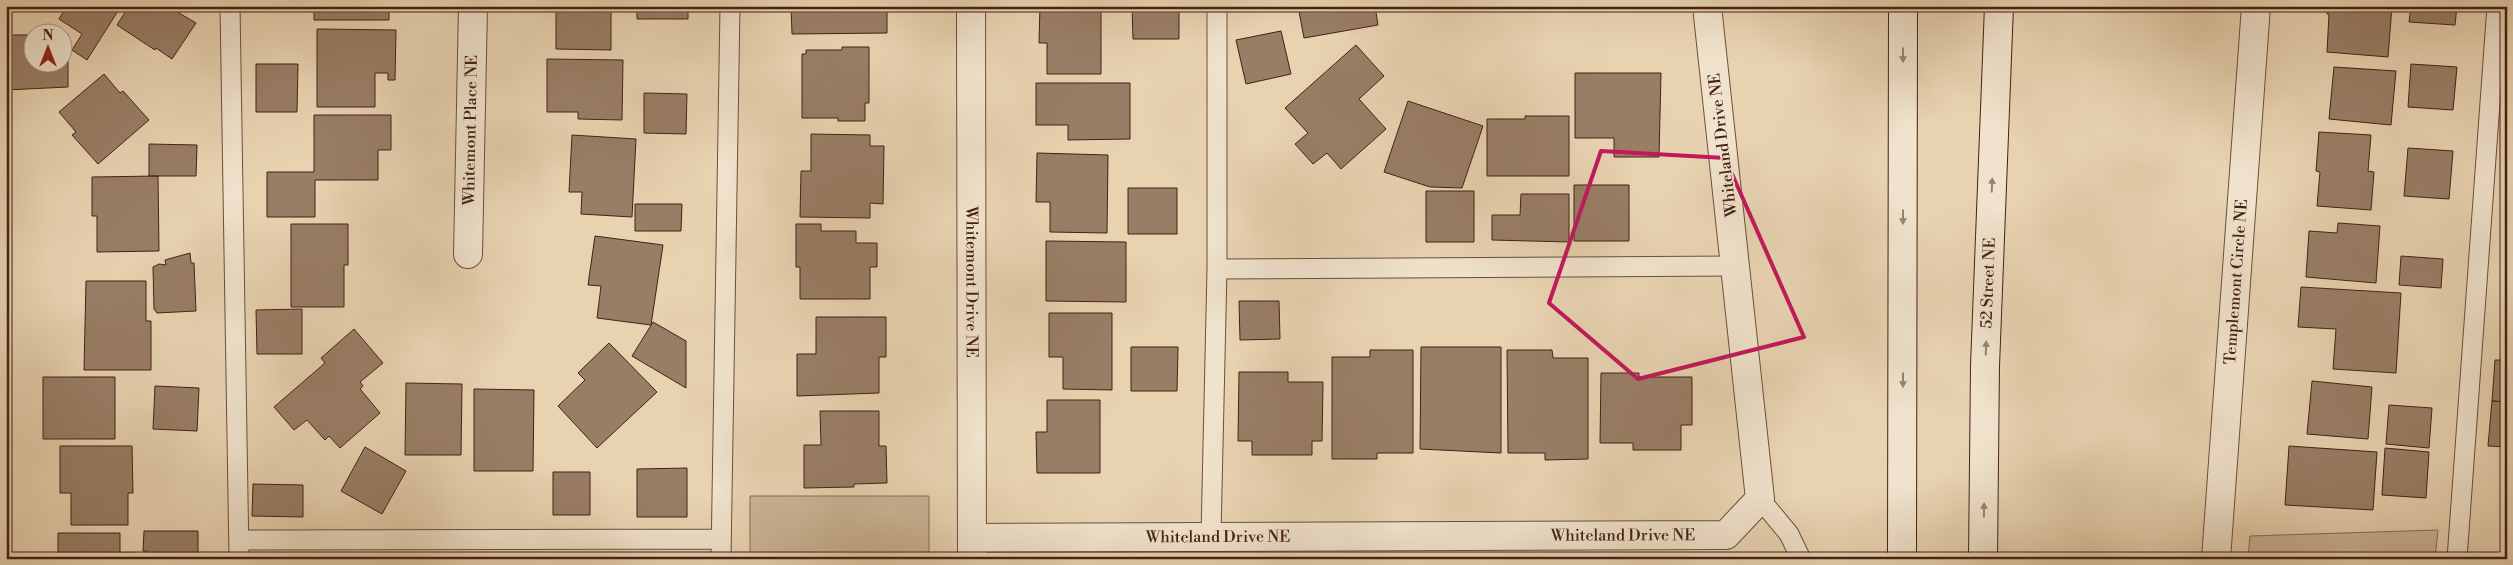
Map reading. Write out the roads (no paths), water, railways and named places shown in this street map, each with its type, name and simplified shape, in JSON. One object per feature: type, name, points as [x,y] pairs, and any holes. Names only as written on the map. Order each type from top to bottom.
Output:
[{"type":"street","name":"Whitemont Place NE","points":[[468,254],[474,6]]},
{"type":"street","name":"Whitemont Drive NE","points":[[971,6],[973,548]]},
{"type":"street","name":"Whiteland Drive NE","points":[[973,548],[1211,535],[1726,535],[1760,499],[1737,266],[1707,6]]},
{"type":"street","points":[[1902,559],[1903,6]]},
{"type":"street","name":"52 Street NE","points":[[1983,559],[1985,366],[1999,6]]},
{"type":"street","name":"Templemont Circle NE","points":[[2216,559],[2256,6]]},
{"type":"lane","points":[[230,6],[239,559]]},
{"type":"lane","points":[[720,559],[730,6]]},
{"type":"lane","points":[[1211,535],[1216,268],[1217,6]]},
{"type":"lane","points":[[2457,559],[2497,6]]},
{"type":"lane","points":[[1216,268],[1737,266]]},
{"type":"lane","points":[[1760,499],[1789,534],[1801,559]]},
{"type":"lane","points":[[240,540],[721,539]]}]
